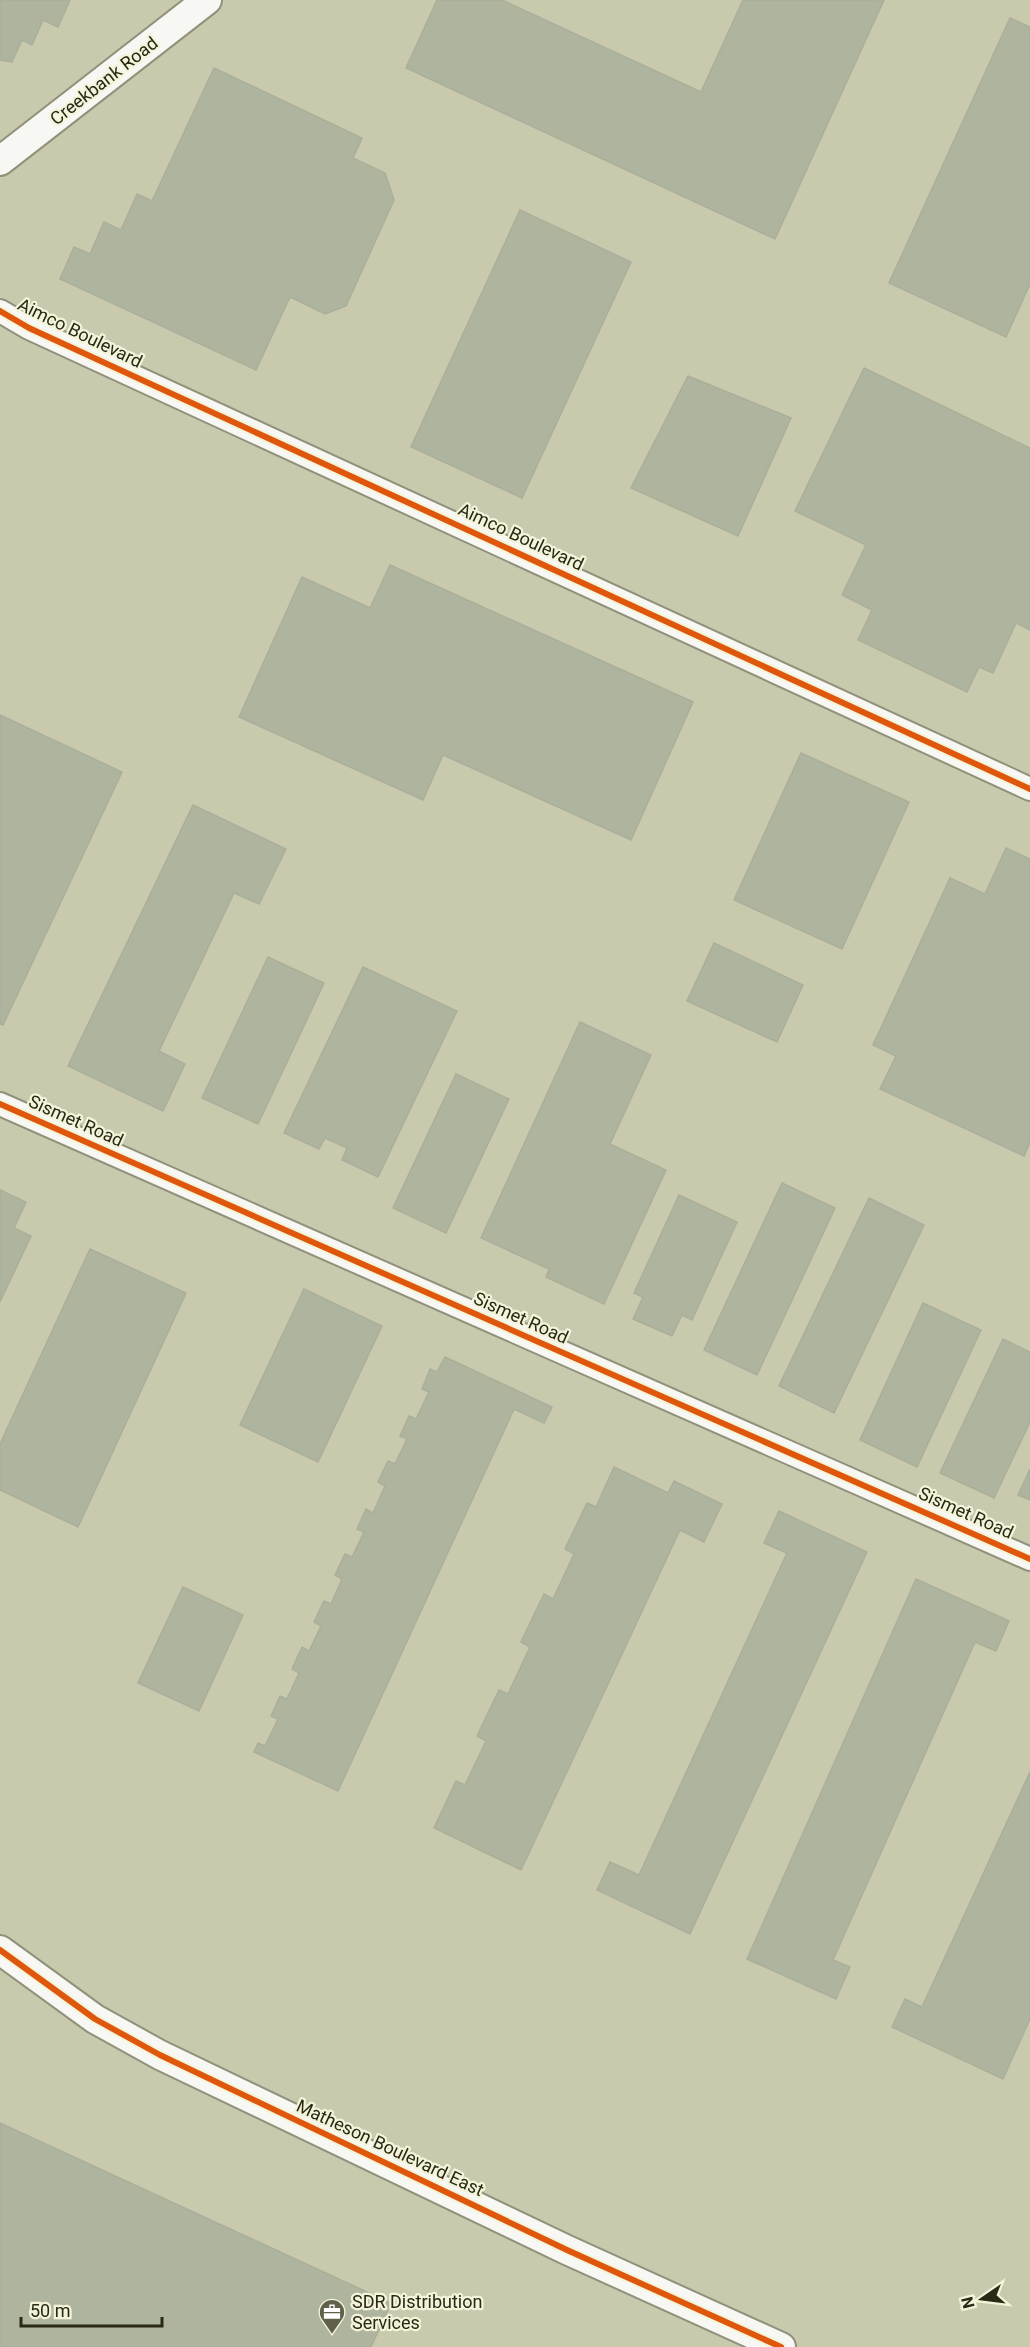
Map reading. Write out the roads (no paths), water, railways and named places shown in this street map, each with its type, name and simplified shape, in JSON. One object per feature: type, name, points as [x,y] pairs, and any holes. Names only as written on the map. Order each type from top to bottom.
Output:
[{"type":"street","name":"Creekbank Road","points":[[0,161],[207,0]]},
{"type":"street","name":"Aimco Boulevard","points":[[0,311],[29,328],[1030,789]]},
{"type":"street","name":"Sismet Road","points":[[0,1104],[1030,1559]]},
{"type":"street","name":"Matheson Boulevard East","points":[[0,1950],[95,2019],[160,2055],[567,2250],[781,2347]]},
{"type":"place","name":"SDR Distribution Services","points":[[332,2335]]}]
